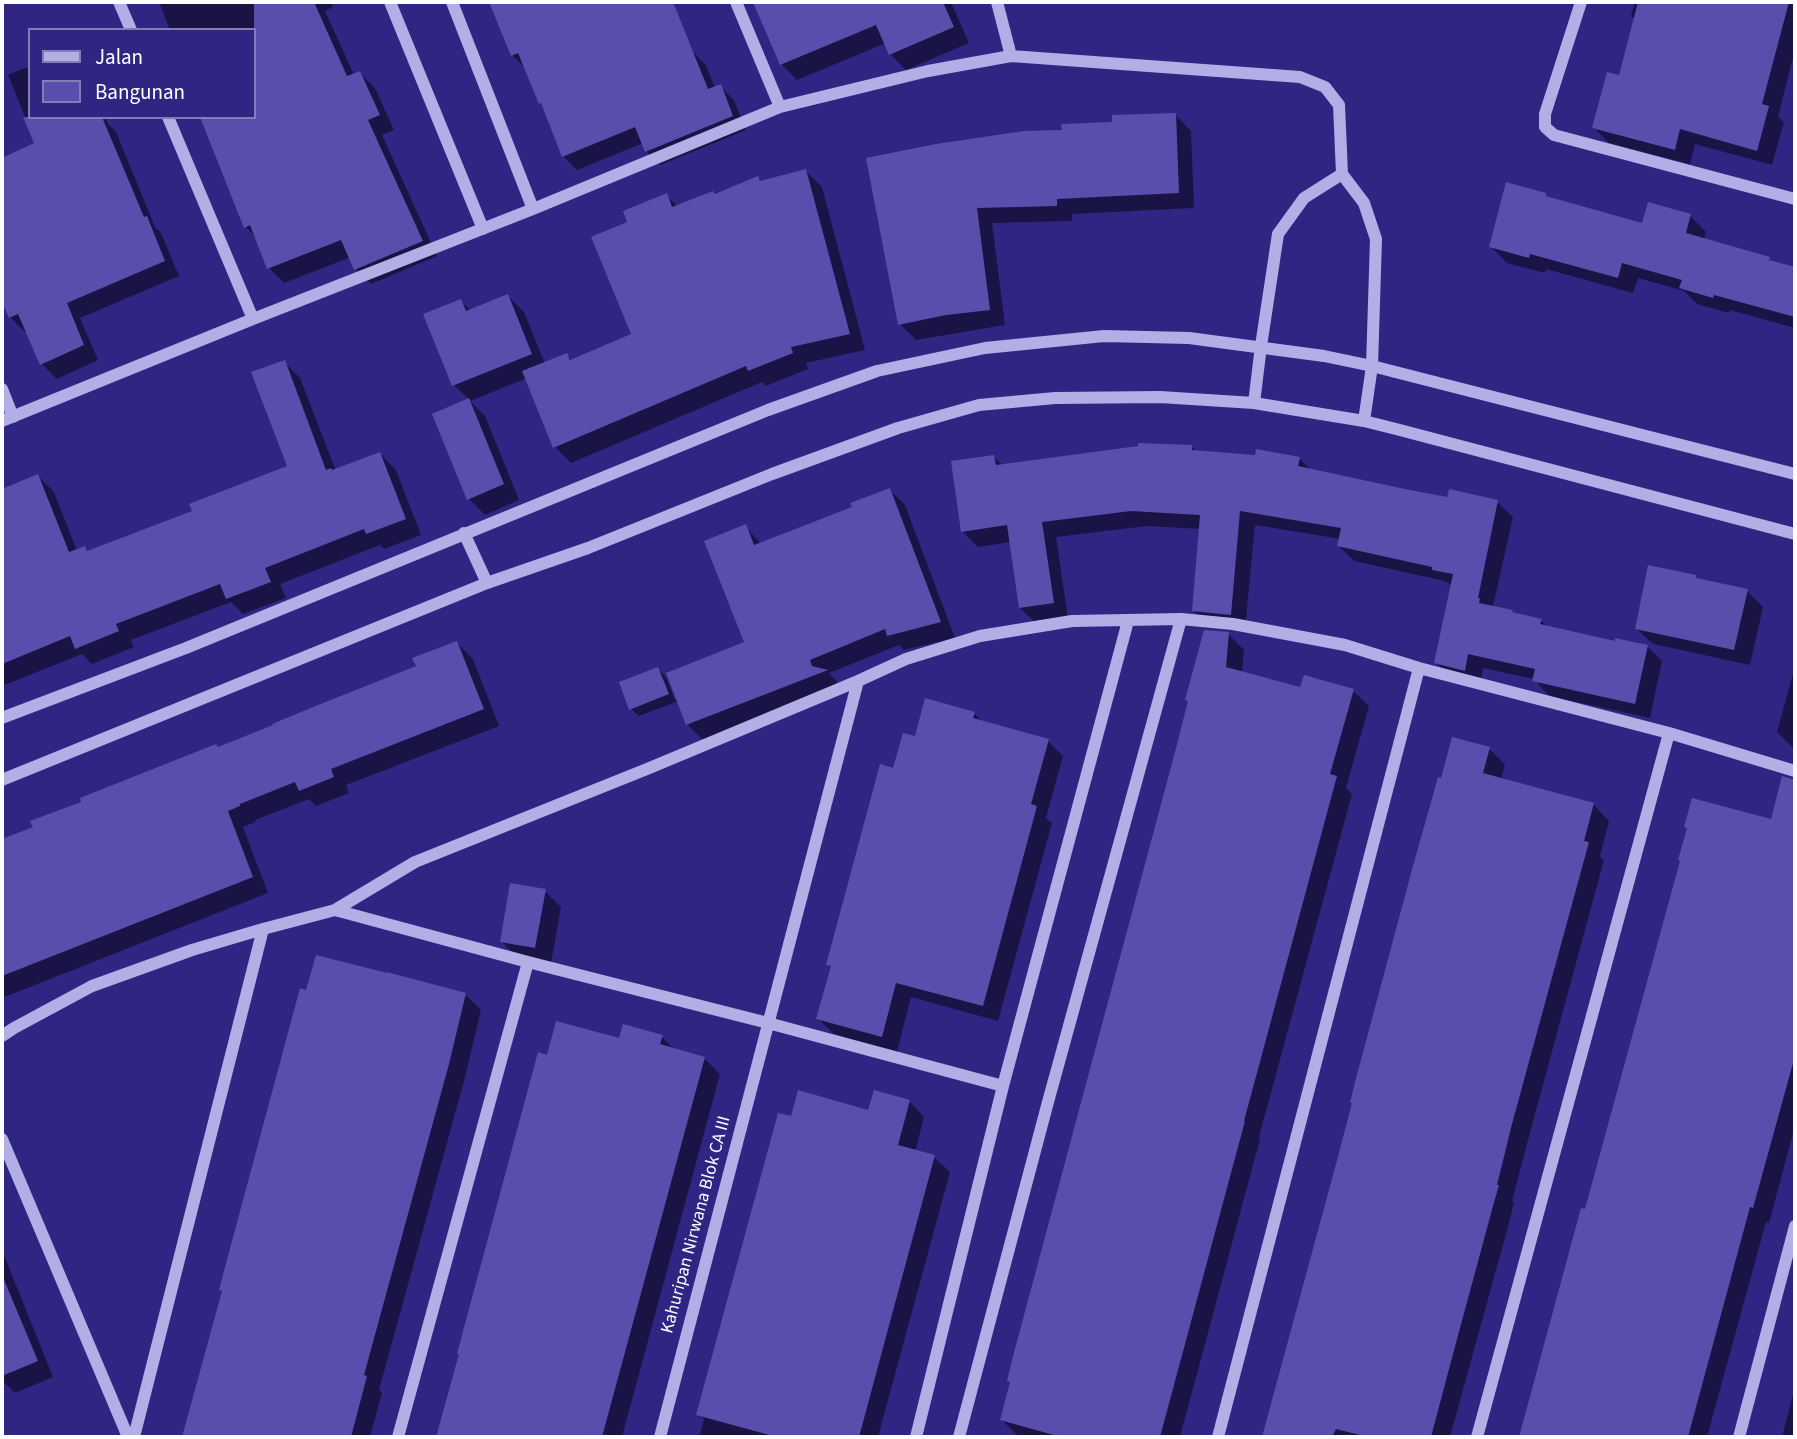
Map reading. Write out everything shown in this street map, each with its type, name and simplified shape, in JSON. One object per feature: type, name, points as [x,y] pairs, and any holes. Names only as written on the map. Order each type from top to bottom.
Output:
[{"type":"street","points":[[119,2],[130,28]]},
{"type":"street","points":[[390,2],[483,229]]},
{"type":"street","points":[[452,2],[533,209]]},
{"type":"street","points":[[736,2],[779,107]]},
{"type":"street","points":[[997,2],[1011,56]]},
{"type":"street","points":[[1581,2],[1545,114],[1545,127],[1554,135],[1795,199]]},
{"type":"street","points":[[2,389],[7,419],[253,318],[533,209],[779,107],[928,71],[1011,56],[1300,77],[1325,88],[1339,105],[1342,173],[1364,203],[1376,240],[1372,366],[1364,421]]},
{"type":"street","points":[[168,119],[253,318]]},
{"type":"street","points":[[1254,403],[1278,234],[1304,198],[1342,173]]},
{"type":"street","points":[[2,718],[186,648],[768,410],[877,371],[985,348],[1104,336],[1189,338],[1261,346],[1372,366],[1795,474]]},
{"type":"street","points":[[2,780],[487,583],[588,548],[772,474],[898,428],[979,405],[1055,398],[1160,397],[1254,403],[1364,421],[1795,534]]},
{"type":"street","points":[[464,533],[487,583]]},
{"type":"street","points":[[959,1437],[1181,619]]},
{"type":"street","points":[[2,1036],[92,986],[192,950],[335,909],[415,862],[504,828],[906,659],[980,636],[1072,621],[1181,619],[1233,624],[1345,645],[1419,668],[1670,733],[1795,771]]},
{"type":"street","points":[[916,1437],[1003,1086],[1128,621]]},
{"type":"street","points":[[1218,1437],[1419,668]]},
{"type":"street","name":"Kahuripan Nirwana Blok CA III","points":[[660,1437],[858,681]]},
{"type":"street","points":[[1478,1437],[1670,733]]},
{"type":"street","points":[[335,909],[1003,1086]]},
{"type":"street","points":[[134,1437],[263,929]]},
{"type":"street","points":[[398,1437],[528,962]]},
{"type":"street","points":[[2,1139],[128,1437]]},
{"type":"street","points":[[1739,1437],[1795,1226]]},
{"type":"building","points":[[254,2],[314,2],[347,76],[360,71],[380,115],[368,120],[423,241],[354,270],[341,240],[267,269],[250,225],[244,228],[201,119],[256,119]]},
{"type":"building","points":[[489,2],[673,2],[708,89],[721,84],[733,116],[645,152],[635,127],[562,157],[518,53],[511,56]]},
{"type":"building","points":[[753,2],[943,2],[954,27],[889,55],[876,25],[780,65]]},
{"type":"building","points":[[1638,2],[1789,2],[1762,104],[1769,106],[1757,151],[1680,129],[1675,150],[1592,128],[1607,72],[1619,75]]},
{"type":"building","points":[[1176,113],[1179,193],[1057,199],[1057,206],[977,208],[990,310],[946,315],[898,325],[866,158],[1024,131],[1062,130],[1061,124],[1112,122],[1112,115]]},
{"type":"building","points":[[23,117],[103,119],[165,261],[67,303],[84,345],[40,365],[18,314],[9,318],[2,302],[2,158],[34,143]]},
{"type":"building","points":[[806,169],[850,334],[791,347],[793,353],[748,371],[746,366],[553,448],[522,371],[567,353],[570,360],[631,334],[591,237],[627,222],[623,211],[667,193],[672,207],[713,191],[715,194],[758,176],[760,181]]},
{"type":"building","points":[[1506,182],[1642,223],[1648,202],[1691,214],[1686,233],[1770,257],[1769,260],[1795,267],[1795,317],[1679,288],[1682,280],[1622,263],[1618,278],[1530,254],[1529,258],[1489,247]]},
{"type":"building","points":[[508,294],[532,354],[452,386],[423,314],[461,299],[466,311]]},
{"type":"building","points":[[285,360],[326,470],[380,452],[406,519],[366,534],[364,529],[265,568],[271,582],[226,599],[220,584],[116,624],[119,631],[75,649],[70,636],[2,664],[2,489],[38,474],[69,552],[85,546],[87,551],[192,511],[189,504],[287,466],[251,372]]},
{"type":"building","points":[[469,398],[504,484],[467,500],[432,414]]},
{"type":"building","points":[[1138,443],[1192,445],[1192,450],[1255,455],[1256,449],[1300,457],[1298,466],[1405,489],[1447,497],[1449,489],[1498,500],[1479,603],[1542,619],[1540,624],[1615,641],[1615,638],[1648,645],[1635,704],[1532,681],[1535,669],[1468,654],[1465,671],[1434,663],[1453,574],[1337,546],[1341,528],[1240,511],[1231,615],[1192,611],[1200,515],[1131,511],[1042,522],[1054,603],[1019,608],[1007,525],[961,532],[951,461],[994,455],[996,465],[1138,446]]},
{"type":"building","points":[[890,488],[941,622],[887,636],[885,629],[810,660],[812,666],[828,670],[686,725],[666,673],[744,642],[704,541],[746,524],[754,545],[852,507],[850,503]]},
{"type":"building","points":[[1648,565],[1748,589],[1734,650],[1635,629]]},
{"type":"building","points":[[1204,630],[1229,632],[1226,667],[1300,687],[1304,675],[1354,689],[1330,774],[1337,776],[1160,1437],[1061,1437],[1000,1420],[1010,1382],[1007,1381],[1012,1360],[1175,752],[1188,701],[1185,700]]},
{"type":"building","points":[[457,641],[484,709],[331,769],[334,777],[299,791],[295,782],[240,804],[228,811],[253,877],[2,976],[2,839],[33,827],[30,821],[81,802],[80,798],[216,744],[218,747],[416,666],[412,658]]},
{"type":"building","points":[[658,667],[669,694],[629,710],[619,682]]},
{"type":"building","points":[[925,698],[975,712],[973,718],[1049,739],[1031,804],[1037,806],[983,1006],[896,983],[882,1037],[816,1019],[831,966],[826,965],[880,764],[893,768],[903,733],[915,736]]},
{"type":"building","points":[[1452,737],[1490,747],[1483,773],[1594,803],[1584,841],[1589,842],[1431,1437],[1368,1437],[1336,1429],[1332,1437],[1262,1437],[1413,866]]},
{"type":"building","points":[[1782,776],[1795,780],[1795,1056],[1753,1208],[1750,1207],[1688,1437],[1519,1437],[1581,1208],[1585,1209],[1680,861],[1678,860],[1687,828],[1684,827],[1692,798],[1771,819]]},
{"type":"building","points":[[510,883],[546,889],[535,948],[500,942]]},
{"type":"building","points":[[316,955],[466,993],[364,1375],[367,1376],[351,1437],[182,1437],[300,988],[306,990]]},
{"type":"building","points":[[556,1021],[619,1038],[623,1024],[663,1035],[660,1044],[705,1057],[602,1437],[436,1437],[538,1052],[547,1055]]},
{"type":"building","points":[[798,1090],[868,1110],[874,1090],[910,1100],[898,1145],[935,1155],[859,1437],[777,1437],[696,1415],[778,1113],[791,1116]]},
{"type":"building","points":[[2,1275],[38,1361],[2,1376]]}]
